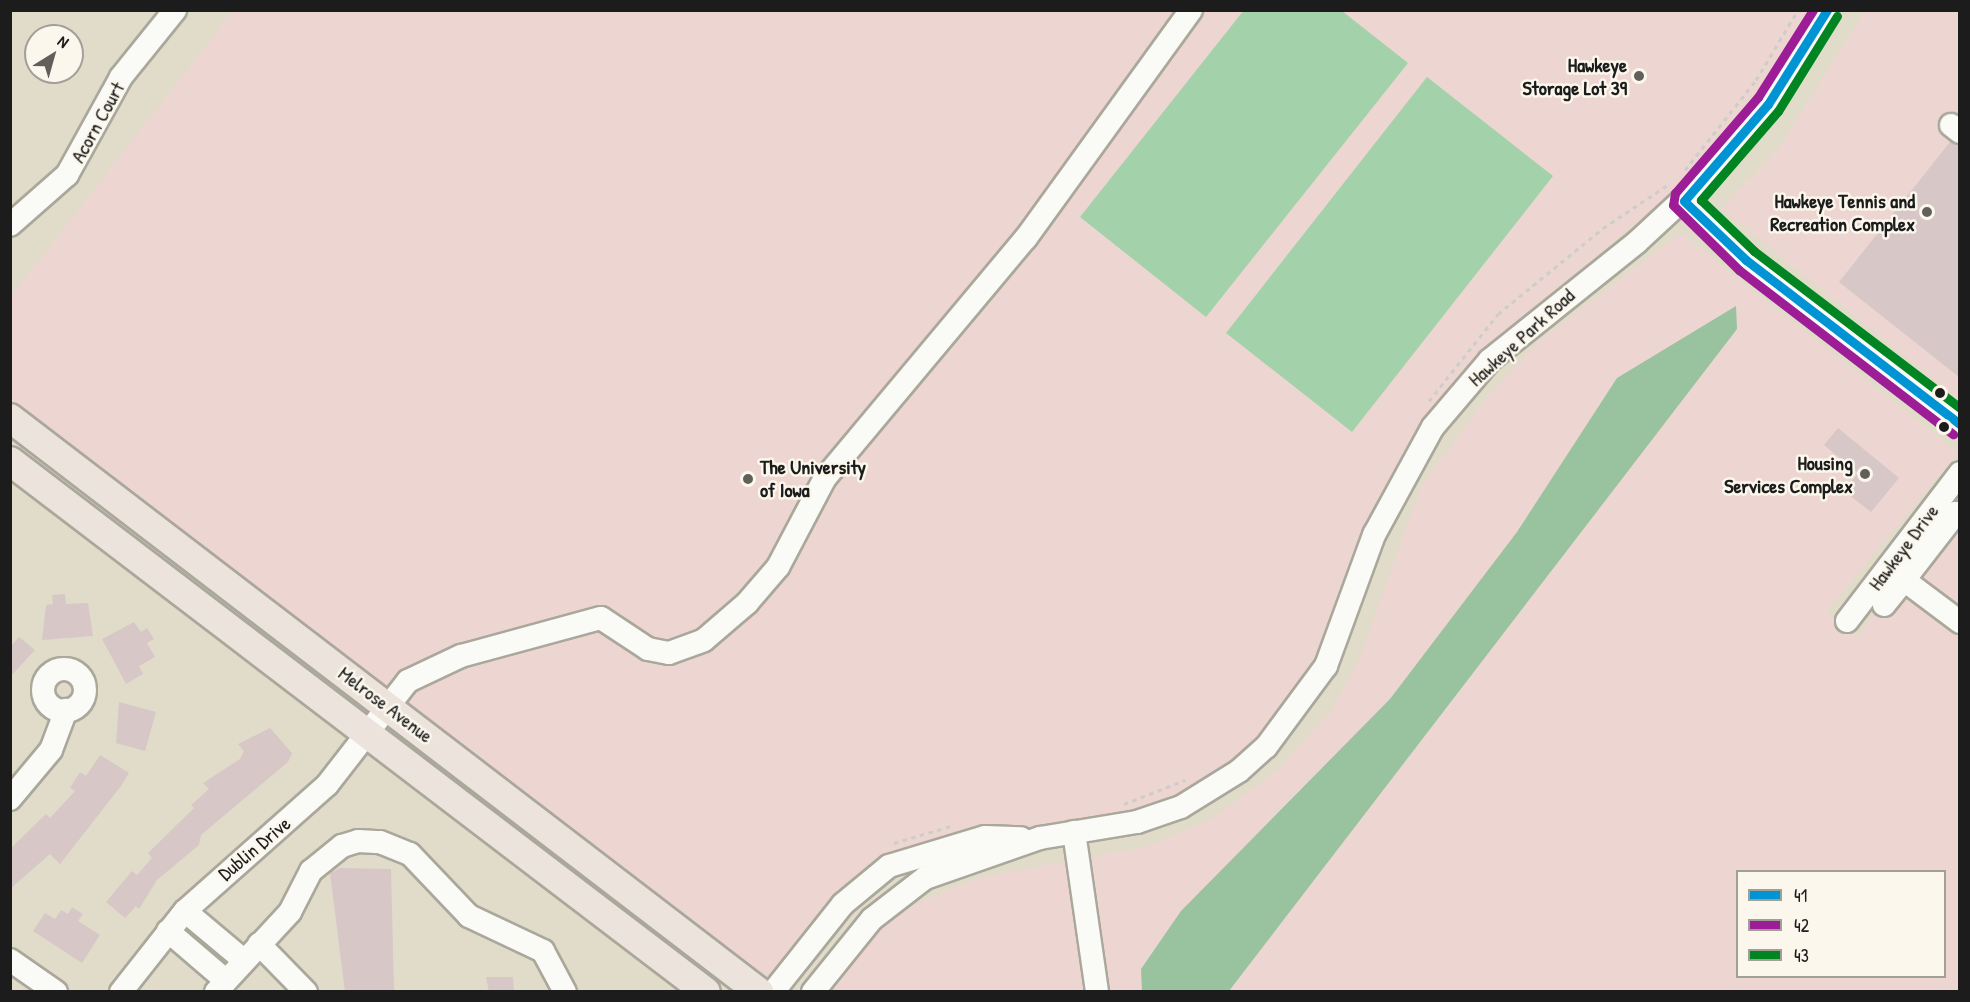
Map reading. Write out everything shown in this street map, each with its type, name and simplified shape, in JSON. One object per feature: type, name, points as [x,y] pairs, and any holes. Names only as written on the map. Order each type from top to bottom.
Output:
[{"type":"main road","name":"Melrose Avenue","points":[[10,418],[389,706],[759,992]]},
{"type":"main road","name":"Melrose Avenue","points":[[10,461],[706,992]]},
{"type":"street","name":"Acorn Court","points":[[10,225],[67,176],[121,77],[175,10]]},
{"type":"street","name":"Dublin Drive","points":[[122,992],[185,911],[327,785],[408,681],[461,656],[600,618],[648,650],[669,653],[704,640],[747,603],[777,567],[825,478],[1026,238],[1191,10]]},
{"type":"street","name":"Hawkeye Park Road","points":[[813,992],[872,919],[905,891],[944,870],[1040,838],[1137,822],[1180,807],[1239,771],[1266,747],[1307,699],[1326,666],[1374,535],[1433,427],[1505,346],[1684,201],[1768,104],[1827,10]]},
{"type":"street","points":[[1684,201],[1746,260],[1959,424]]},
{"type":"street","name":"Hawkeye Drive","points":[[1847,621],[1959,473]]},
{"type":"street","points":[[1884,605],[1956,513],[1959,516]]},
{"type":"street","points":[[1904,580],[1959,622]]},
{"type":"street","points":[[10,799],[51,750],[66,710]]},
{"type":"street","points":[[1074,832],[1097,992]]},
{"type":"street","name":"Hawkeye Park Road","points":[[773,992],[843,904],[889,866],[985,837],[1040,838]]},
{"type":"street","points":[[168,931],[220,985],[241,958],[259,944],[290,912],[311,872],[327,856],[358,841],[380,842],[410,854],[469,916],[543,951],[565,992]]},
{"type":"street","points":[[185,911],[241,958]]},
{"type":"street","points":[[259,944],[306,992]]},
{"type":"street","points":[[10,960],[56,992]]},
{"type":"path","points":[[1683,174],[1756,80],[1798,10]]},
{"type":"path","points":[[1421,412],[1498,314],[1603,228],[1674,181]]},
{"type":"path","points":[[1115,806],[1188,778]]},
{"type":"path","points":[[887,847],[918,834],[963,825]]},
{"type":"shaded area","name":"The University of Iowa","points":[[233,11],[1817,11],[1789,58],[1692,178],[1522,316],[1458,379],[1420,430],[1382,497],[1324,648],[1295,699],[1257,740],[1209,779],[1145,809],[919,849],[780,968],[761,976],[11,408],[10,298]]},
{"type":"shaded area","points":[[1865,11],[1959,11],[1959,400],[1721,208],[1778,149]]},
{"type":"shaded area","points":[[1681,233],[1958,453],[1826,612],[1857,637],[1959,500],[1959,991],[831,992],[868,937],[913,905],[977,878],[1145,847],[1210,820],[1279,769],[1332,709],[1359,660],[1421,486],[1492,391],[1538,342]]},
{"type":"green space","points":[[1244,10],[1342,11],[1408,63],[1206,317],[1080,217]]},
{"type":"green space","points":[[1427,77],[1553,176],[1352,432],[1226,333]]},
{"type":"green space","points":[[1736,306],[1737,329],[1229,991],[1142,991],[1141,969],[1181,911],[1390,699],[1517,532],[1617,378]]},
{"type":"building","name":"Hawkeye Tennis and Recreation Complex","points":[[1950,142],[1959,145],[1959,377],[1839,282]]},
{"type":"building","name":"Housing Services Complex","points":[[1838,428],[1899,478],[1871,512],[1844,491],[1858,473],[1824,445]]},
{"type":"building","points":[[65,594],[66,604],[88,603],[93,636],[42,640],[46,605],[53,604],[52,595]]},
{"type":"building","points":[[134,622],[141,632],[147,628],[154,639],[147,643],[155,657],[139,666],[143,674],[126,684],[102,639]]},
{"type":"building","points":[[19,637],[35,650],[10,677],[10,647]]},
{"type":"building","points":[[119,702],[156,712],[145,751],[116,743]]},
{"type":"building","points":[[270,728],[292,753],[288,762],[201,835],[199,845],[157,880],[139,909],[136,906],[125,918],[106,902],[132,871],[137,875],[152,858],[148,853],[194,808],[191,805],[209,789],[203,783],[240,759],[244,751],[238,744]]},
{"type":"building","points":[[100,755],[129,773],[121,786],[60,864],[50,854],[10,889],[10,849],[46,814],[50,818],[75,791],[70,788],[80,772],[86,776]]},
{"type":"building","points":[[340,868],[391,869],[394,992],[345,992],[330,873]]},
{"type":"building","points":[[72,907],[83,914],[78,921],[100,935],[82,963],[33,931],[45,913],[55,919],[61,910],[68,914]]},
{"type":"building","points":[[486,977],[513,977],[514,992],[489,992]]},
{"type":"transit line","name":"42","points":[[1813,10],[1758,97],[1675,193],[1673,205],[1739,270],[1953,434]]},
{"type":"transit line","name":"41","points":[[1827,10],[1768,104],[1684,201],[1746,260],[1960,424]]},
{"type":"transit line","name":"43","points":[[1837,16],[1778,111],[1701,200],[1754,251],[1960,408]]},
{"type":"place","name":"Hawkeye Storage Lot 39","points":[[1639,76]]},
{"type":"place","name":"Hawkeye Tennis and Recreation Complex","points":[[1927,212]]},
{"type":"place","name":"Housing Services Complex","points":[[1865,474]]},
{"type":"place","name":"The University of Iowa","points":[[748,479]]}]
